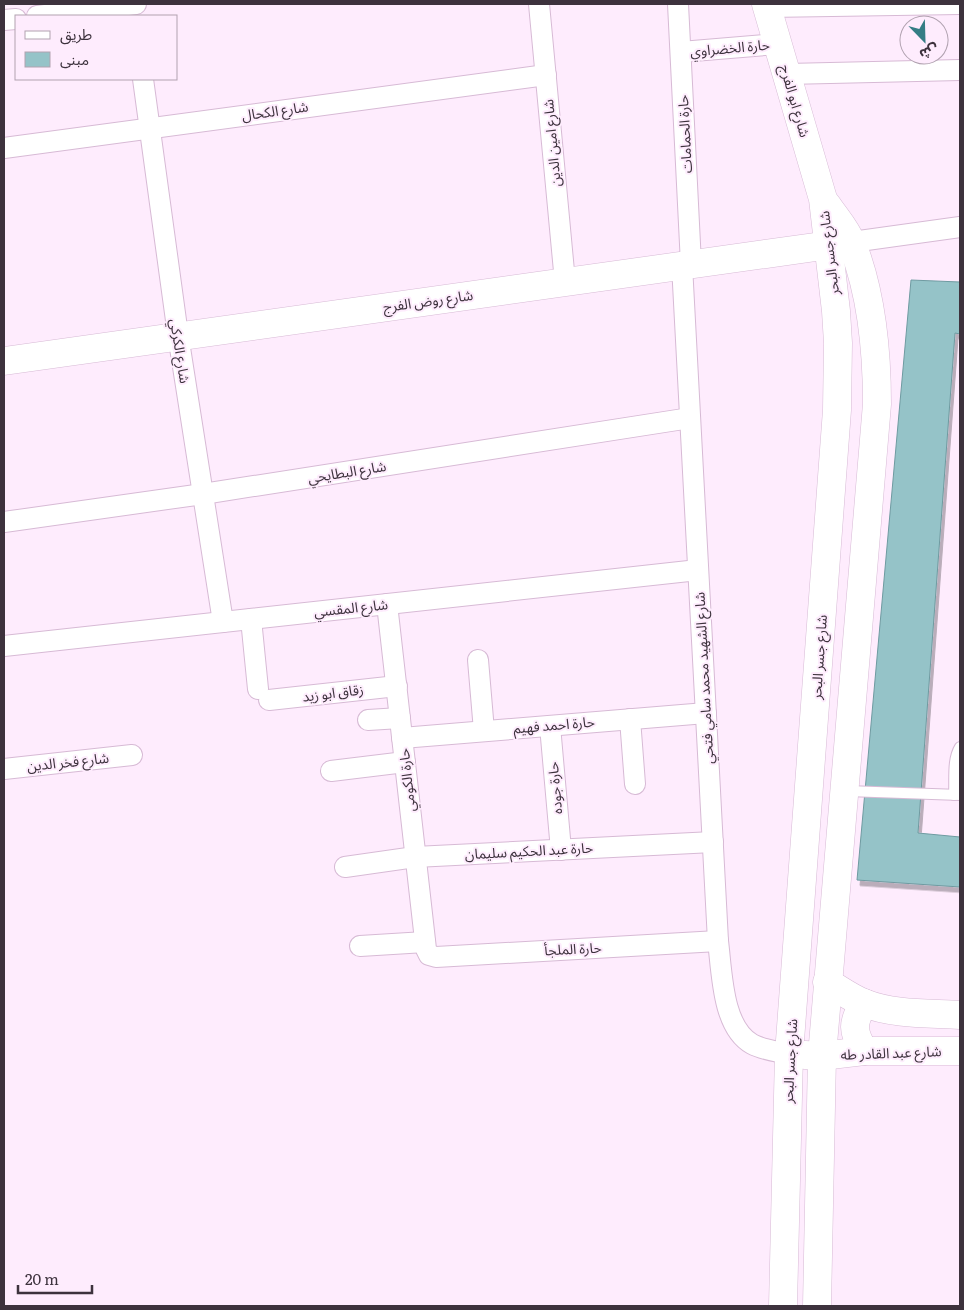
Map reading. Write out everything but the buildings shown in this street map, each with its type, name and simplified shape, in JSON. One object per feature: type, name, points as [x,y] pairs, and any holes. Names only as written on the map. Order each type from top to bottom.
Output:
[{"type":"main road","name":"شارع ابو الفرج","points":[[767,5],[823,199]]},
{"type":"main road","name":"شارع جسر البحر","points":[[817,1306],[822,1056],[877,404],[877,371],[870,315],[862,276],[840,244],[823,199]]},
{"type":"main road","name":"شارع روض الفرج","points":[[4,361],[178,335],[840,244]]},
{"type":"main road","name":"شارع جسر البحر","points":[[782,1306],[789,1054],[837,410],[838,343],[833,279],[840,244]]},
{"type":"main road","points":[[827,982],[864,1003],[898,1011],[960,1015]]},
{"type":"main road","points":[[864,1003],[857,1015],[854,1026],[856,1037],[864,1051]]},
{"type":"main road","name":"شارع عبد القادر طه","points":[[789,1054],[822,1056],[864,1051],[960,1051]]},
{"type":"street","points":[[45,15],[134,4]]},
{"type":"street","name":"شارع امين الدين","points":[[539,4],[565,282]]},
{"type":"street","name":"حارة الحمامات","points":[[678,4],[687,265]]},
{"type":"street","points":[[767,5],[960,4]]},
{"type":"street","name":"حارة الخضراوي","points":[[681,52],[778,44]]},
{"type":"street","points":[[787,74],[960,70]]},
{"type":"street","name":"شارع الكحال","points":[[4,148],[546,75]]},
{"type":"street","name":"شارع الكركي","points":[[143,80],[178,335],[224,622]]},
{"type":"street","points":[[840,244],[960,227]]},
{"type":"street","name":"شارع الشهيد محمد سامي فتحي","points":[[687,265],[690,418],[718,942],[727,1005],[734,1027],[751,1044],[789,1054]]},
{"type":"street","name":"شارع البطايحي","points":[[4,522],[203,494],[690,418]]},
{"type":"street","name":"شارع المقسي","points":[[4,646],[698,570]]},
{"type":"street","name":"حارة الكومي","points":[[387,604],[427,948]]},
{"type":"street","name":"زقاق ابو زيد","points":[[251,619],[263,695],[397,686]]},
{"type":"street","points":[[478,660],[484,731]]},
{"type":"street","name":"حارة احمد فهيم","points":[[402,738],[706,713]]},
{"type":"street","points":[[368,720],[400,718]]},
{"type":"street","points":[[630,719],[635,784]]},
{"type":"street","name":"حارة جوده","points":[[550,726],[561,850]]},
{"type":"street","name":"شارع فخر الدين","points":[[4,768],[132,755]]},
{"type":"street","points":[[331,770],[405,762]]},
{"type":"street","name":"حارة عبد الحكيم سليمان","points":[[345,867],[415,857],[713,842]]},
{"type":"street","name":"حارة الملجأ","points":[[360,946],[427,948],[436,957],[718,942]]},
{"type":"lane","points":[[843,791],[957,795],[955,761],[960,747]]}]
